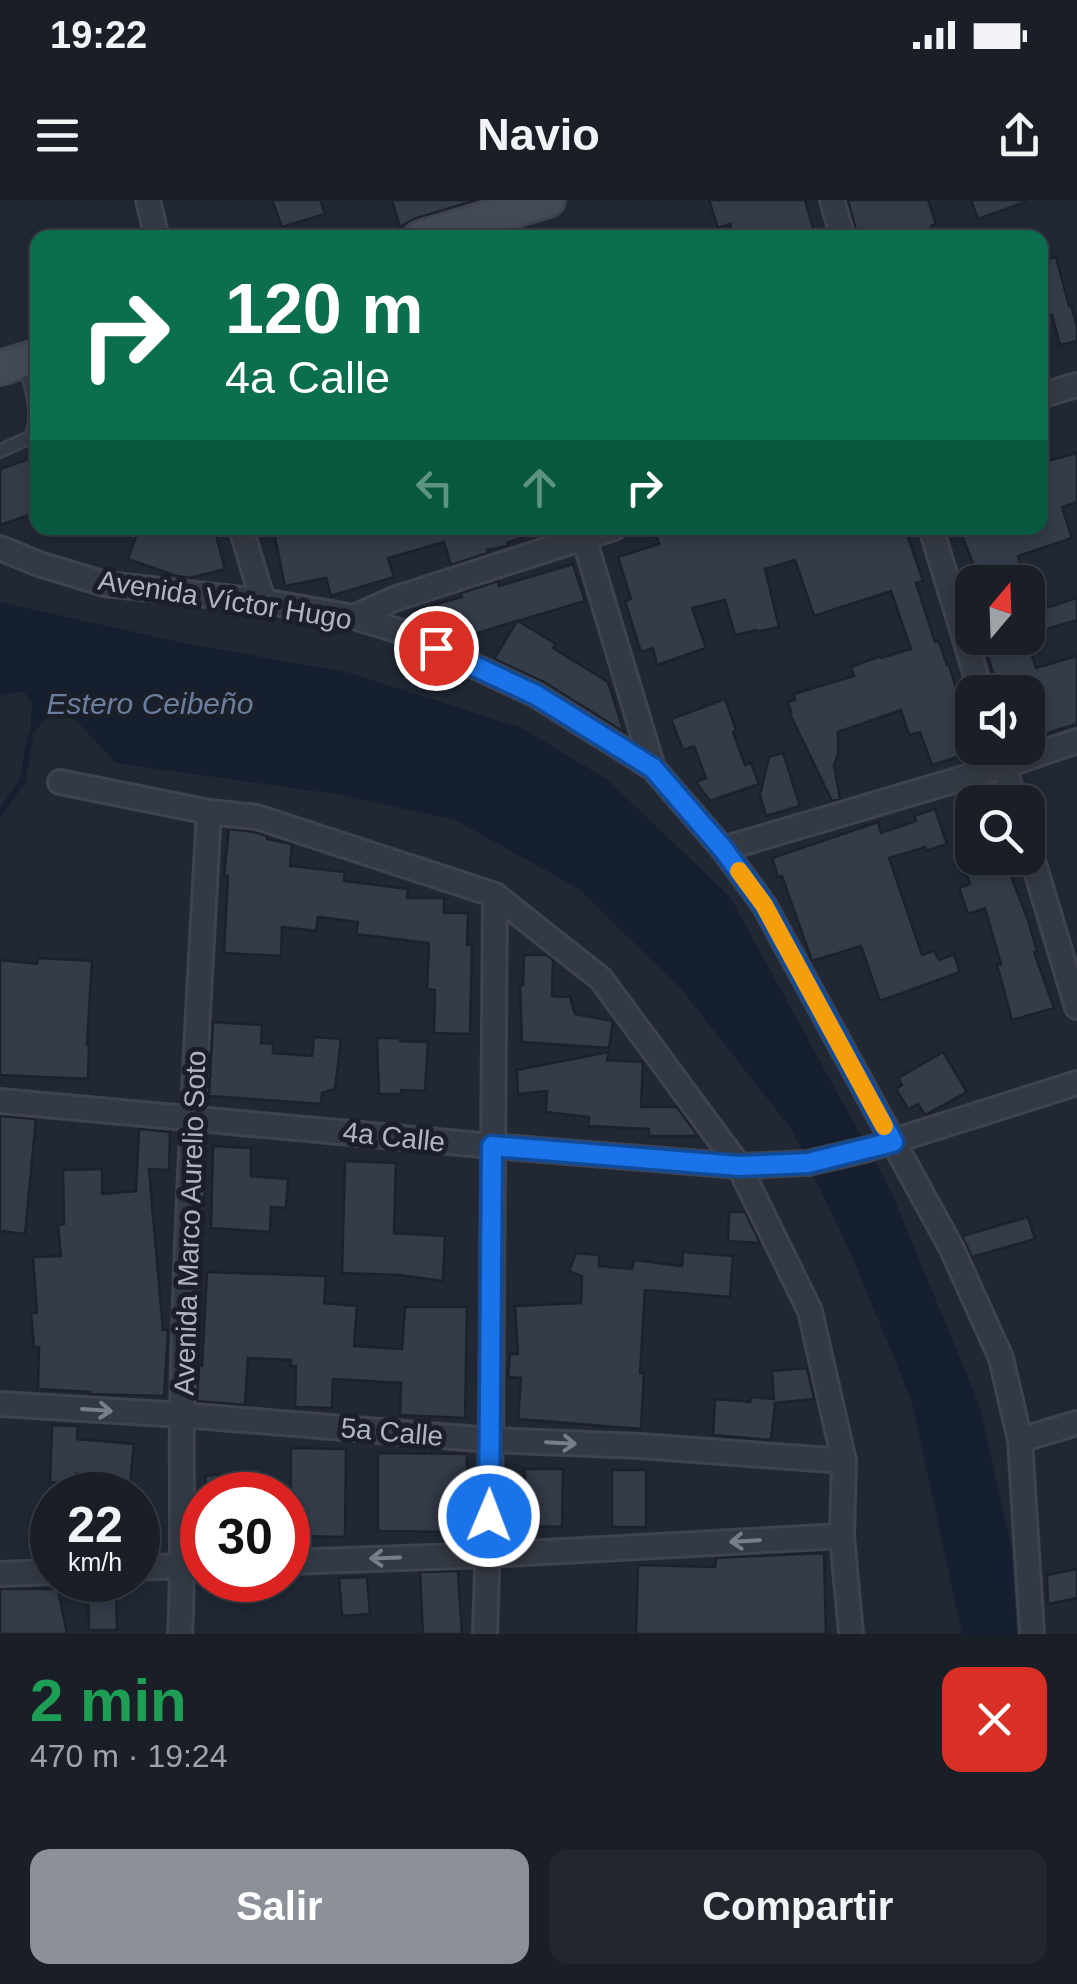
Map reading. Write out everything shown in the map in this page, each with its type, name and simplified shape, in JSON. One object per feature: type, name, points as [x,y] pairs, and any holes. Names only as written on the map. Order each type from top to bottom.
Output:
[{"type":"street","points":[[148,200],[155,230]]},
{"type":"street","points":[[447,230],[548,200]]},
{"type":"street","points":[[832,200],[841,230]]},
{"type":"street","points":[[1048,394],[1077,385]]},
{"type":"street","points":[[243,535],[264,602]]},
{"type":"street","points":[[354,617],[574,535]]},
{"type":"street","points":[[583,535],[653,768]]},
{"type":"street","points":[[933,535],[976,675]]},
{"type":"street","name":"Avenida Víctor Hugo","points":[[0,548],[106,584],[264,602],[354,617],[402,632],[536,695],[653,768],[723,849],[764,905],[952,1250],[1001,1358],[1020,1440],[1032,1634]]},
{"type":"street","points":[[1045,748],[1077,741]]},
{"type":"street","points":[[723,849],[977,765]]},
{"type":"street","points":[[60,782],[209,812],[258,817],[495,896],[602,978],[739,1166],[810,1312],[844,1461],[842,1536],[851,1634]]},
{"type":"street","name":"Avenida Marco Aurelio Soto","points":[[186,1472],[182,1415],[209,812]]},
{"type":"street","points":[[1037,875],[1077,1007]]},
{"type":"street","points":[[486,1634],[495,896]]},
{"type":"street","name":"4a Calle","points":[[0,1100],[739,1166],[808,1163],[868,1149],[1077,1083]]},
{"type":"street","name":"5a Calle","points":[[0,1404],[844,1461]]},
{"type":"street","points":[[1020,1440],[1077,1423]]},
{"type":"street","points":[[310,1561],[842,1536]]},
{"type":"street","points":[[0,1574],[30,1573]]},
{"type":"street","name":"Avenida Marco Aurelio Soto","points":[[180,1634],[186,1602]]},
{"type":"lane","points":[[21,361],[30,389]]},
{"type":"lane","points":[[0,451],[30,436]]},
{"type":"water","name":"Estero Ceibeño","points":[[0,602],[183,643],[350,673],[522,728],[608,780],[730,897],[890,1189],[979,1404],[1011,1545],[1017,1634],[962,1634],[912,1402],[852,1256],[792,1130],[682,990],[579,889],[455,820],[342,795],[116,763],[70,714],[49,715],[30,737],[32,703],[23,691],[0,696]]},
{"type":"building","points":[[272,200],[320,200],[325,214],[282,227]]},
{"type":"building","points":[[392,200],[477,200],[400,227]]},
{"type":"building","points":[[709,200],[805,200],[814,230],[731,230],[730,224],[718,228]]},
{"type":"building","points":[[848,200],[928,200],[936,224],[931,226],[932,230],[856,230]]},
{"type":"building","points":[[971,200],[1025,200],[1025,202],[978,219]]},
{"type":"building","points":[[1056,257],[1077,326],[1077,341],[1060,345],[1052,315],[1048,316],[1048,259]]},
{"type":"building","points":[[1077,453],[1077,502],[1062,507],[1072,538],[1018,556],[1020,565],[974,565],[962,535],[1048,535],[1048,461]]},
{"type":"building","points":[[30,459],[30,515],[0,525],[0,469]]},
{"type":"building","points":[[137,535],[216,535],[225,569],[190,578],[128,559]]},
{"type":"building","points":[[274,535],[529,535],[451,565],[444,542],[388,558],[394,577],[331,596],[326,578],[285,586]]},
{"type":"building","points":[[656,535],[907,535],[923,581],[916,583],[935,642],[939,641],[955,685],[955,758],[932,765],[920,732],[909,735],[901,710],[838,732],[834,765],[840,799],[832,801],[789,712],[788,702],[795,700],[794,694],[854,676],[851,667],[911,649],[891,591],[814,616],[795,560],[765,569],[779,627],[735,635],[725,600],[692,608],[706,648],[657,665],[653,648],[641,652],[625,601],[631,599],[618,557],[659,544]]},
{"type":"building","points":[[573,564],[585,601],[518,621],[608,682],[624,732],[544,682],[494,659],[517,621],[461,638],[413,611],[462,597],[461,593],[498,581],[499,586]]},
{"type":"building","points":[[1077,598],[1077,620],[1045,630],[1045,608]]},
{"type":"building","points":[[987,655],[1032,655],[1036,668],[1077,656],[1077,724],[1045,734],[1045,675],[994,675]]},
{"type":"building","points":[[725,699],[745,765],[751,763],[759,784],[710,801],[696,782],[706,778],[694,746],[683,750],[671,719]]},
{"type":"building","points":[[783,753],[800,806],[766,816],[760,795],[769,757]]},
{"type":"building","points":[[935,809],[947,844],[889,858],[922,955],[934,951],[939,960],[954,954],[960,972],[880,1001],[861,946],[812,961],[772,858],[878,822],[881,833],[916,821],[914,816]]},
{"type":"building","points":[[229,829],[292,844],[290,866],[345,872],[344,881],[408,889],[407,898],[444,898],[444,913],[468,913],[467,945],[472,945],[470,1034],[434,1033],[435,990],[427,989],[429,943],[356,934],[358,922],[318,917],[316,931],[282,927],[281,956],[224,953],[228,876],[224,875]]},
{"type":"building","points":[[967,875],[1011,875],[1054,1008],[1012,1020],[985,908],[968,914],[959,888],[970,884]]},
{"type":"building","points":[[524,955],[547,955],[553,960],[552,996],[570,997],[575,1014],[613,1021],[609,1048],[522,1042],[520,985]]},
{"type":"building","points":[[38,958],[92,961],[88,1079],[0,1075],[0,960],[37,964]]},
{"type":"building","points":[[213,1022],[262,1025],[261,1043],[273,1044],[273,1053],[312,1056],[314,1037],[341,1039],[335,1089],[322,1093],[321,1104],[209,1096]]},
{"type":"building","points":[[377,1038],[428,1042],[425,1091],[379,1094]]},
{"type":"building","points":[[609,1052],[607,1060],[643,1062],[641,1107],[677,1107],[698,1136],[649,1136],[649,1129],[588,1126],[589,1117],[546,1112],[547,1091],[518,1094],[517,1070]]},
{"type":"building","points":[[943,1052],[967,1092],[925,1115],[918,1104],[908,1109],[896,1089],[902,1085],[898,1078]]},
{"type":"building","points":[[0,1116],[36,1119],[25,1234],[0,1231]]},
{"type":"building","points":[[139,1129],[170,1132],[169,1170],[149,1169],[163,1330],[168,1330],[164,1396],[38,1389],[39,1347],[34,1347],[31,1313],[37,1313],[33,1257],[61,1256],[58,1225],[64,1224],[63,1170],[102,1169],[102,1194],[136,1191]]},
{"type":"building","points":[[213,1146],[251,1148],[251,1176],[288,1179],[286,1208],[271,1207],[270,1232],[211,1228]]},
{"type":"building","points":[[345,1161],[396,1163],[394,1233],[445,1236],[443,1281],[342,1273]]},
{"type":"building","points":[[729,1212],[745,1212],[760,1243],[728,1241]]},
{"type":"building","points":[[1028,1217],[1035,1239],[972,1257],[962,1236]]},
{"type":"building","points":[[683,1252],[733,1256],[730,1297],[645,1290],[641,1429],[518,1419],[521,1378],[508,1377],[510,1354],[518,1354],[515,1306],[581,1303],[582,1276],[569,1271],[576,1253],[599,1255],[599,1266],[632,1269],[634,1260],[682,1266]]},
{"type":"building","points":[[207,1272],[326,1276],[324,1303],[357,1306],[354,1346],[402,1349],[405,1307],[467,1307],[465,1418],[400,1415],[401,1383],[333,1379],[332,1408],[295,1407],[296,1366],[291,1366],[291,1360],[248,1358],[245,1405],[197,1401]]},
{"type":"building","points":[[807,1368],[814,1399],[775,1403],[771,1440],[713,1435],[715,1399],[774,1399],[772,1371]]},
{"type":"building","points":[[52,1425],[78,1426],[77,1439],[134,1444],[131,1472],[50,1472]]},
{"type":"building","points":[[291,1448],[346,1449],[345,1537],[310,1536],[310,1472],[291,1472]]},
{"type":"building","points":[[378,1453],[467,1454],[467,1532],[378,1531]]},
{"type":"building","points":[[525,1469],[563,1469],[562,1527],[524,1526]]},
{"type":"building","points":[[612,1470],[646,1470],[646,1527],[612,1527]]},
{"type":"building","points":[[824,1553],[826,1634],[636,1634],[638,1565],[715,1567],[716,1558]]},
{"type":"building","points":[[1077,1569],[1077,1598],[1048,1604],[1047,1575]]},
{"type":"building","points":[[458,1571],[462,1634],[423,1634],[420,1572]]},
{"type":"building","points":[[367,1577],[370,1614],[342,1616],[339,1578]]},
{"type":"building","points":[[0,1589],[30,1589],[30,1602],[61,1602],[67,1634],[0,1634]]},
{"type":"building","points":[[88,1602],[116,1602],[117,1630],[89,1630]]},
{"type":"waterway","points":[[0,813],[23,780],[30,737]]},
{"type":"slow traffic","points":[[739,871],[764,905],[884,1126]]},
{"type":"route","points":[[436,648],[536,695],[653,768],[723,849],[764,905],[893,1142],[808,1163],[739,1166],[492,1146],[489,1516]]}]
